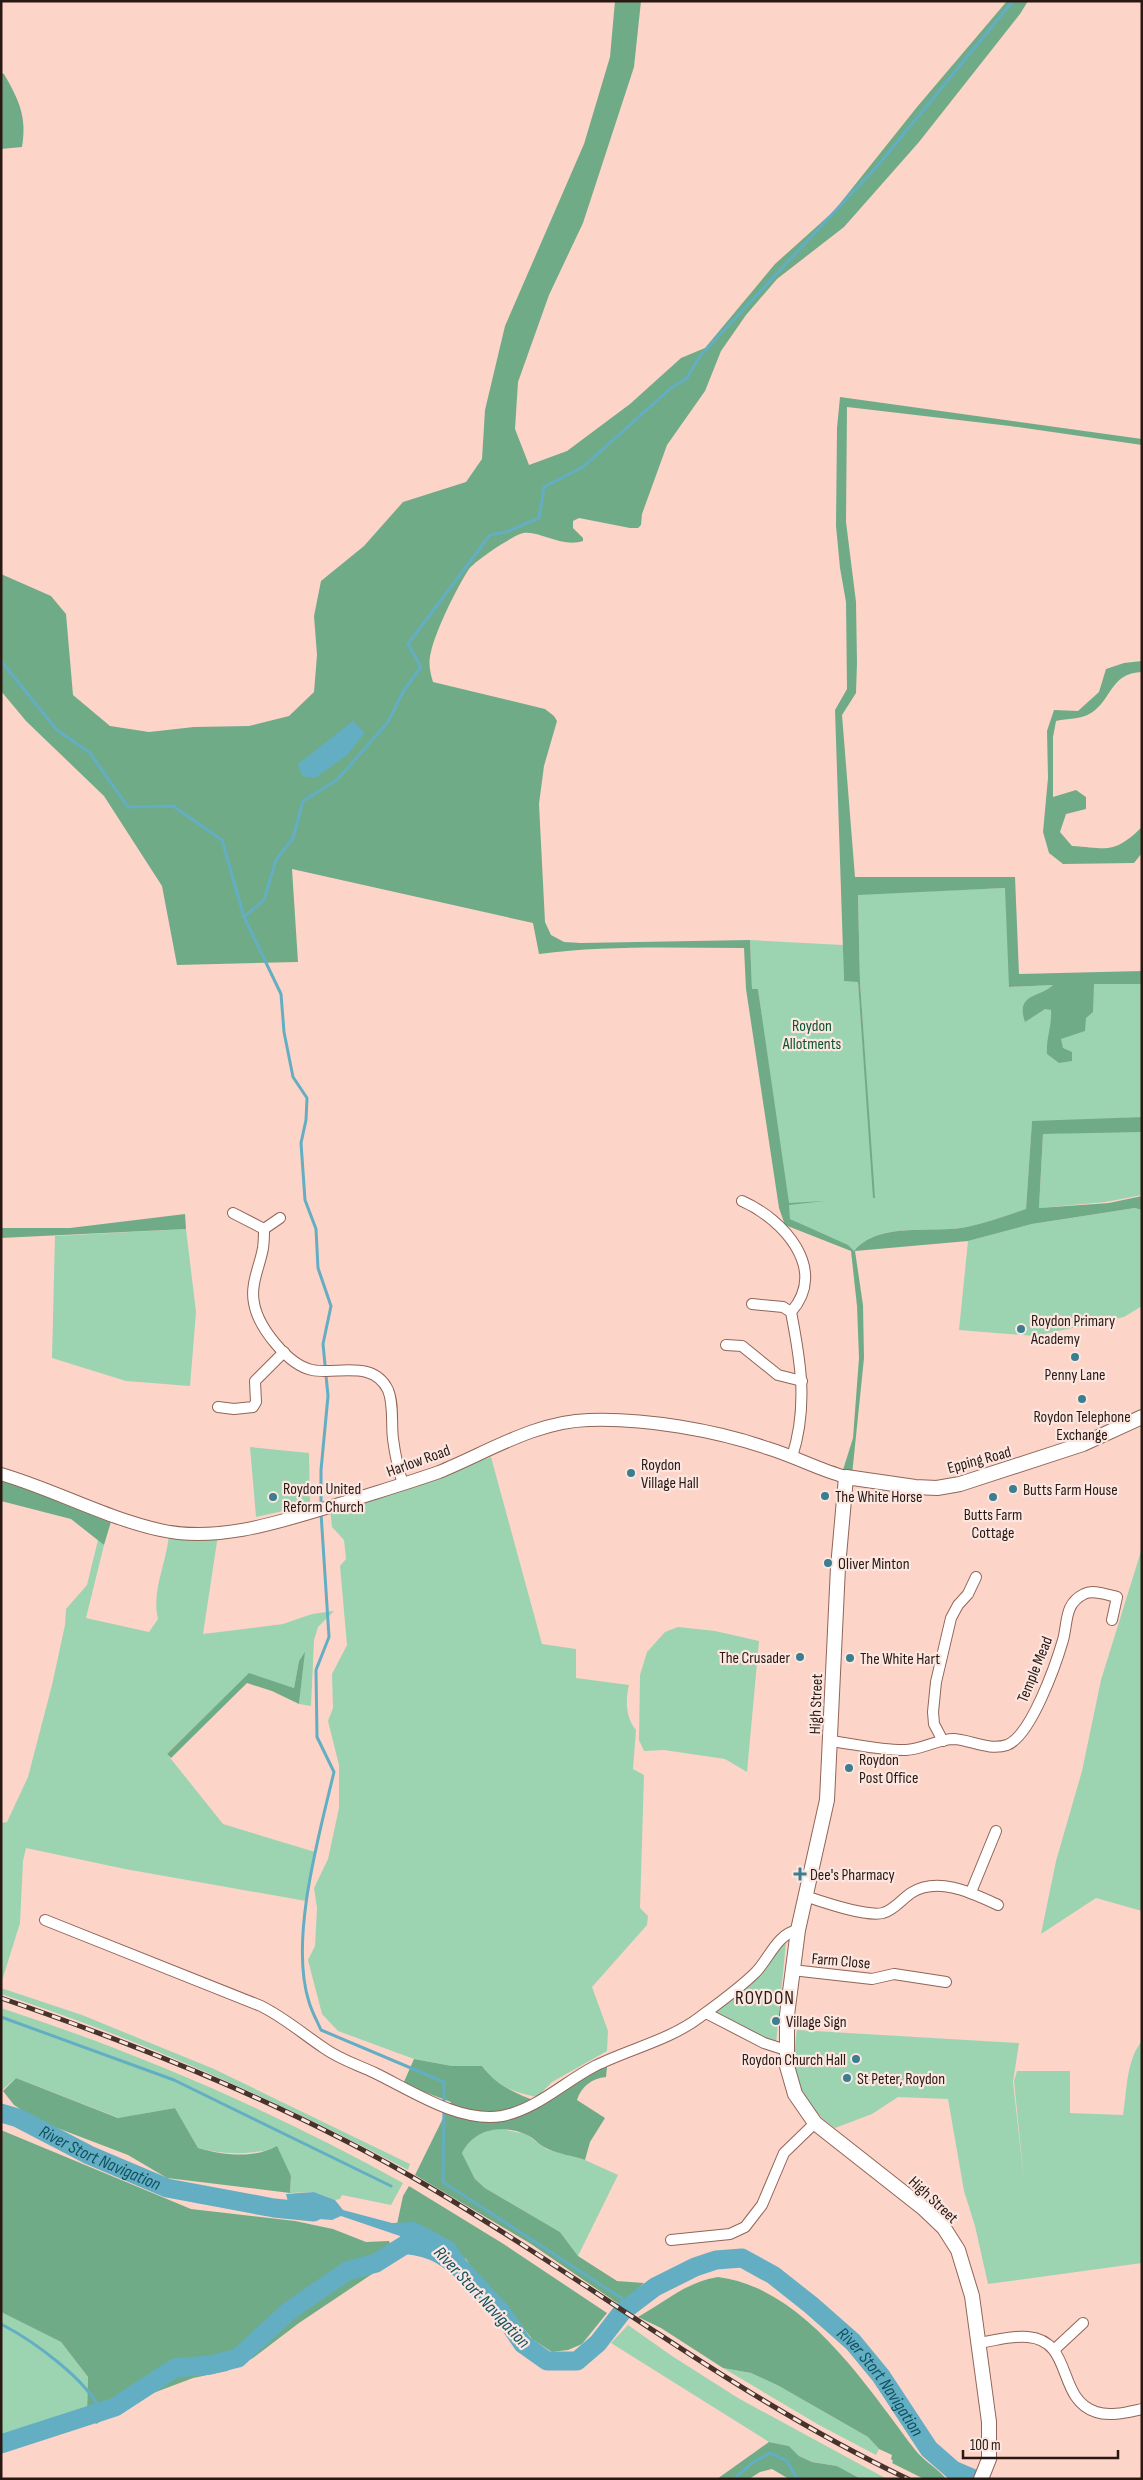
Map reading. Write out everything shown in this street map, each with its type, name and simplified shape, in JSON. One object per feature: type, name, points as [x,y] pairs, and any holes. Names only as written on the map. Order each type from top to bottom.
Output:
[{"type":"main road","name":"Epping Road","points":[[846,1477],[915,1487],[937,1488],[960,1484],[1082,1444],[1142,1417]]},
{"type":"main road","name":"High Street","points":[[846,1477],[838,1567],[829,1785],[824,1823],[798,1930],[792,1970],[786,2050],[792,2086],[801,2105],[815,2123],[923,2208],[944,2228],[958,2250],[972,2296],[990,2438],[990,2459],[983,2476]]},
{"type":"street","points":[[742,1201],[758,1208],[787,1232],[804,1265],[806,1280],[800,1303],[791,1312]]},
{"type":"street","points":[[233,1212],[264,1228]]},
{"type":"street","points":[[264,1228],[280,1218]]},
{"type":"street","points":[[264,1228],[263,1248],[253,1288],[254,1304],[261,1324],[284,1352],[310,1370],[327,1372],[347,1368],[363,1370],[377,1377],[388,1390],[393,1438],[403,1484]]},
{"type":"street","points":[[752,1304],[783,1307],[791,1312],[802,1381],[800,1427],[792,1457]]},
{"type":"street","points":[[726,1344],[742,1346],[778,1375],[802,1381]]},
{"type":"street","points":[[218,1407],[234,1409],[253,1406],[256,1402],[255,1381],[284,1352]]},
{"type":"street","name":"Harlow Road","points":[[1,1474],[48,1489],[158,1530],[188,1534],[216,1533],[270,1524],[438,1472],[538,1430],[588,1420],[677,1427],[754,1444],[846,1477]]},
{"type":"street","points":[[943,1741],[934,1724],[933,1712],[936,1682],[951,1618],[958,1605],[968,1594],[976,1577]]},
{"type":"street","name":"Temple Mead","points":[[831,1741],[906,1750],[923,1748],[943,1741],[959,1740],[991,1747],[1007,1745],[1018,1738],[1025,1729],[1046,1686],[1063,1640],[1067,1612],[1073,1602],[1085,1593],[1096,1592],[1117,1597],[1112,1620]]},
{"type":"street","points":[[971,1892],[996,1831]]},
{"type":"street","points":[[805,1896],[839,1907],[883,1913],[919,1888],[948,1886],[971,1892],[998,1905]]},
{"type":"street","points":[[45,1920],[262,2006],[281,2016],[326,2049],[442,2106],[472,2115],[487,2117],[503,2116],[538,2102],[579,2074],[617,2055],[689,2026],[756,1972],[785,1935],[798,1930]]},
{"type":"street","name":"Farm Close","points":[[792,1970],[872,1979],[894,1974],[946,1982]]},
{"type":"street","points":[[706,2013],[764,2043],[786,2050]]},
{"type":"street","points":[[671,2240],[730,2234],[745,2227],[762,2205],[784,2153],[815,2123]]},
{"type":"street","points":[[1055,2349],[1083,2323]]},
{"type":"street","points":[[978,2343],[1029,2337],[1055,2349],[1070,2390],[1083,2406],[1097,2413],[1113,2414],[1142,2409]]},
{"type":"green space","points":[[615,1],[641,1],[634,67],[583,223],[549,295],[518,382],[515,429],[529,465],[567,451],[630,404],[681,358],[705,348],[775,264],[834,211],[917,107],[1007,1],[1028,1],[1020,14],[919,142],[844,227],[777,279],[746,315],[721,351],[705,391],[667,445],[642,514],[641,525],[638,528],[630,528],[579,518],[573,521],[573,528],[583,538],[583,541],[575,543],[559,541],[536,534],[523,533],[503,543],[469,569],[442,622],[430,656],[430,671],[433,682],[545,709],[557,721],[544,766],[539,804],[545,922],[551,935],[564,942],[581,943],[750,940],[752,989],[758,989],[789,1203],[825,1201],[789,1205],[790,1219],[848,1245],[854,1251],[865,1241],[878,1235],[908,1230],[957,1228],[985,1222],[1026,1209],[1032,1121],[1142,1117],[1142,1132],[1043,1134],[1039,1208],[1109,1203],[1142,1196],[1142,1210],[1135,1208],[1032,1224],[968,1241],[855,1251],[863,1305],[864,1358],[852,1475],[842,1473],[853,1438],[859,1358],[857,1306],[851,1251],[785,1225],[779,1208],[746,989],[744,948],[616,948],[539,954],[533,923],[292,869],[298,962],[177,965],[162,886],[104,796],[26,721],[1,691],[1,574],[51,596],[66,614],[73,695],[110,726],[149,732],[194,727],[249,726],[289,716],[314,692],[317,655],[314,616],[321,581],[364,546],[403,502],[466,482],[482,459],[485,410],[505,326],[584,144],[610,57]]},
{"type":"green space","points":[[1,73],[4,74],[9,83],[21,109],[23,127],[22,147],[1,149]]},
{"type":"green space","points":[[840,397],[1142,439],[1142,445],[1010,426],[847,407],[846,522],[856,602],[857,663],[856,693],[842,715],[855,877],[1015,877],[1019,974],[1142,971],[1142,984],[1094,984],[1093,1012],[1086,1018],[1085,1031],[1061,1039],[1063,1048],[1072,1052],[1072,1061],[1059,1063],[1047,1054],[1051,1010],[1045,1009],[1025,1022],[1023,1013],[1023,1006],[1026,1001],[1053,985],[1009,987],[1005,888],[858,895],[860,982],[875,1198],[873,1198],[858,982],[844,981],[835,710],[847,689],[846,602],[840,568],[836,526],[837,428]]},
{"type":"green space","points":[[1142,661],[1142,672],[1123,677],[1112,688],[1098,708],[1091,713],[1078,718],[1056,721],[1053,737],[1053,797],[1076,790],[1086,797],[1086,809],[1066,814],[1060,832],[1072,846],[1110,848],[1124,842],[1142,827],[1142,853],[1134,863],[1063,864],[1049,853],[1043,832],[1048,778],[1047,731],[1054,710],[1078,711],[1099,692],[1106,669],[1124,663]]},
{"type":"green space","name":"Roydon Allotments","points":[[1006,888],[1010,987],[1094,983],[1142,984],[1142,1117],[1032,1122],[1026,1210],[985,1223],[957,1228],[908,1230],[877,1235],[864,1241],[854,1251],[790,1219],[758,989],[752,989],[750,940],[843,945],[844,981],[858,981],[874,1198],[860,982],[858,894]]},
{"type":"green space","points":[[1142,1132],[1142,1195],[1106,1202],[1039,1208],[1043,1134]]},
{"type":"green space","name":"Roydon Primary Academy","points":[[1135,1208],[1142,1210],[1142,1306],[1124,1317],[1035,1336],[959,1330],[968,1241],[1032,1224]]},
{"type":"green space","points":[[185,1214],[186,1229],[1,1238],[1,1228],[70,1228]]},
{"type":"green space","points":[[186,1229],[196,1312],[190,1386],[126,1381],[52,1358],[55,1236]]},
{"type":"green space","points":[[250,1447],[309,1453],[310,1505],[256,1517]]},
{"type":"green space","points":[[491,1457],[542,1644],[576,1649],[576,1678],[629,1685],[627,1709],[630,1720],[636,1730],[633,1769],[644,1775],[640,1908],[648,1916],[647,1925],[592,1987],[608,2031],[607,2051],[552,2082],[537,2097],[506,2087],[493,2079],[482,2066],[452,2066],[414,2059],[338,2031],[322,2014],[308,1960],[315,1946],[317,1908],[314,1888],[328,1859],[339,1808],[339,1765],[328,1721],[333,1708],[332,1674],[347,1645],[340,1566],[346,1559],[344,1540],[332,1527],[330,1508],[433,1477]]},
{"type":"green space","points":[[1,1474],[113,1515],[104,1545],[71,1519],[1,1501]]},
{"type":"green space","points":[[169,1534],[218,1535],[203,1634],[283,1624],[312,1614],[334,1611],[318,1627],[314,1640],[311,1706],[299,1704],[304,1658],[299,1661],[294,1688],[249,1674],[167,1754],[223,1824],[315,1852],[306,1901],[125,1869],[26,1848],[23,1861],[20,1923],[1,1984],[1,1823],[7,1822],[28,1777],[52,1685],[65,1625],[66,1609],[87,1585],[98,1540],[104,1545],[86,1618],[149,1632],[158,1619],[156,1598]]},
{"type":"green space","points":[[1142,1548],[1142,1911],[1096,1898],[1041,1934],[1056,1861],[1082,1771],[1101,1680]]},
{"type":"green space","points":[[678,1627],[715,1631],[759,1641],[747,1772],[725,1759],[664,1750],[644,1751],[639,1740],[640,1675],[647,1652],[665,1632]]},
{"type":"green space","points":[[305,1652],[299,1704],[272,1691],[247,1683],[171,1758],[167,1754],[249,1673],[294,1688],[299,1661]]},
{"type":"green space","points":[[784,1941],[786,1942],[776,2044],[715,2012],[766,1969]]},
{"type":"green space","points":[[1,1988],[82,2015],[214,2069],[410,2164],[408,2170],[309,2119],[208,2073],[106,2031],[1,1994]]},
{"type":"green space","points":[[1,2008],[156,2064],[306,2132],[403,2183],[391,2205],[342,2195],[340,2199],[335,2200],[314,2192],[290,2193],[291,2176],[270,2150],[234,2153],[198,2148],[175,2108],[119,2118],[16,2078],[1,2091]]},
{"type":"green space","points":[[797,2030],[1019,2043],[1013,2082],[1024,2180],[1014,2081],[1017,2071],[1070,2071],[1070,2113],[1123,2115],[1130,2066],[1142,2041],[1142,2263],[988,2284],[975,2226],[964,2191],[948,2099],[898,2097],[872,2114],[835,2128],[812,2108],[799,2086],[795,2060]]},
{"type":"green space","points":[[608,2058],[606,2077],[596,2079],[588,2084],[581,2091],[577,2100],[605,2118],[590,2142],[585,2160],[552,2151],[528,2135],[507,2129],[498,2129],[481,2134],[467,2145],[462,2153],[475,2179],[485,2188],[560,2232],[578,2256],[617,2281],[644,2283],[620,2305],[531,2244],[415,2175],[451,2102],[403,2084],[414,2059],[452,2066],[482,2066],[500,2084],[538,2102]]},
{"type":"green space","points":[[16,2078],[118,2118],[175,2108],[198,2148],[227,2154],[248,2154],[258,2153],[277,2146],[291,2176],[290,2193],[167,2178],[128,2155],[39,2121],[14,2105],[3,2091]]},
{"type":"green space","points":[[496,2128],[526,2134],[546,2149],[585,2160],[618,2175],[578,2256],[560,2232],[485,2188],[475,2179],[462,2153],[468,2143],[480,2134]]},
{"type":"green space","points":[[1,2130],[191,2209],[295,2221],[333,2229],[366,2242],[389,2241],[396,2258],[299,2323],[253,2358],[227,2371],[193,2378],[148,2395],[96,2424],[87,2411],[88,2377],[61,2342],[1,2312]]},
{"type":"green space","points":[[409,2186],[502,2243],[607,2313],[582,2344],[568,2350],[552,2352],[532,2339],[507,2307],[476,2275],[466,2259],[397,2224],[403,2196]]},
{"type":"green space","points":[[718,2277],[749,2285],[779,2300],[806,2320],[855,2371],[916,2451],[946,2479],[924,2479],[892,2463],[892,2455],[879,2449],[868,2437],[779,2386],[751,2373],[723,2368],[661,2328],[638,2317],[696,2283]]},
{"type":"green space","points":[[1,2312],[61,2342],[88,2377],[87,2411],[1,2438]]},
{"type":"green space","points":[[628,2325],[738,2398],[887,2479],[861,2479],[837,2466],[812,2462],[799,2456],[789,2446],[769,2442],[611,2343]]},
{"type":"green space","points":[[723,2368],[751,2373],[779,2386],[868,2437],[879,2449],[876,2455],[819,2425]]},
{"type":"green space","points":[[769,2442],[789,2446],[799,2456],[812,2462],[837,2466],[861,2479],[789,2479],[772,2469],[760,2472],[749,2479],[717,2479]]},
{"type":"water","points":[[353,721],[365,733],[347,755],[315,778],[302,776],[298,764]]},
{"type":"water","points":[[314,2192],[335,2200],[343,2210],[392,2223],[415,2222],[433,2231],[454,2243],[476,2275],[464,2284],[430,2260],[403,2254],[400,2236],[341,2216],[332,2220],[292,2217],[286,2194]]},
{"type":"waterway","points":[[244,917],[264,900],[276,860],[293,838],[303,801],[337,780],[388,722],[404,690],[421,667],[408,644],[490,535],[506,532],[539,518],[544,487],[583,467],[671,388],[687,378],[700,356],[879,164],[1013,1]]},
{"type":"waterway","points":[[1,661],[57,730],[90,753],[128,807],[173,806],[222,840],[244,917],[281,994],[284,1032],[293,1077],[307,1098],[306,1120],[301,1143],[305,1200],[316,1229],[318,1268],[331,1306],[323,1344],[328,1396],[321,1470],[321,1507]]},
{"type":"waterway","points":[[321,1513],[329,1637],[316,1670],[317,1737],[334,1772],[314,1856],[304,1919],[302,1949],[304,1977],[309,2002],[321,2030],[444,2082],[444,2104]]},
{"type":"waterway","points":[[1,2017],[174,2080],[391,2186]]},
{"type":"waterway","points":[[444,2110],[443,2182],[632,2305]]},
{"type":"waterway","name":"River Stort Navigation","points":[[1,2113],[18,2118],[89,2155],[167,2188],[274,2208],[314,2212]]},
{"type":"waterway","points":[[1,2444],[115,2407],[175,2368],[210,2365],[238,2358],[289,2311],[347,2271],[376,2263],[419,2236]]},
{"type":"waterway","name":"River Stort Navigation","points":[[453,2260],[501,2312],[523,2344],[547,2361],[577,2361],[598,2343],[622,2312],[655,2287],[695,2267],[716,2260],[742,2258],[773,2275],[853,2342],[881,2376],[929,2449],[953,2470],[974,2479]]},
{"type":"waterway","points":[[1,2324],[43,2350],[72,2374],[94,2400],[101,2412]]},
{"type":"waterway","points":[[734,2479],[752,2463],[770,2453],[787,2461],[796,2477],[802,2479]]},
{"type":"railway","points":[[1,1998],[112,2038],[221,2082],[275,2106],[380,2159],[491,2224],[725,2377],[785,2413],[908,2479]]},
{"type":"place","name":"Roydon Primary Academy","points":[[1021,1329]]},
{"type":"place","name":"Penny Lane","points":[[1075,1357]]},
{"type":"place","name":"Roydon Telephone Exchange","points":[[1082,1399]]},
{"type":"place","name":"Roydon Village Hall","points":[[631,1473]]},
{"type":"place","name":"Butts Farm House","points":[[1013,1489]]},
{"type":"place","name":"The White Horse","points":[[825,1496]]},
{"type":"place","name":"Roydon United Reform Church","points":[[273,1497]]},
{"type":"place","name":"Butts Farm Cottage","points":[[993,1497]]},
{"type":"place","name":"Oliver Minton","points":[[828,1563]]},
{"type":"place","name":"The Crusader","points":[[800,1657]]},
{"type":"place","name":"The White Hart","points":[[850,1658]]},
{"type":"place","name":"Roydon Post Office","points":[[849,1768]]},
{"type":"place","name":"Dee's Pharmacy","points":[[800,1874]]},
{"type":"place","name":"Village Sign","points":[[776,2021]]},
{"type":"place","name":"Roydon Church Hall","points":[[856,2059]]},
{"type":"place","name":"St Peter, Roydon","points":[[847,2078]]},
{"type":"district","name":"ROYDON","points":[[765,1997]]}]
